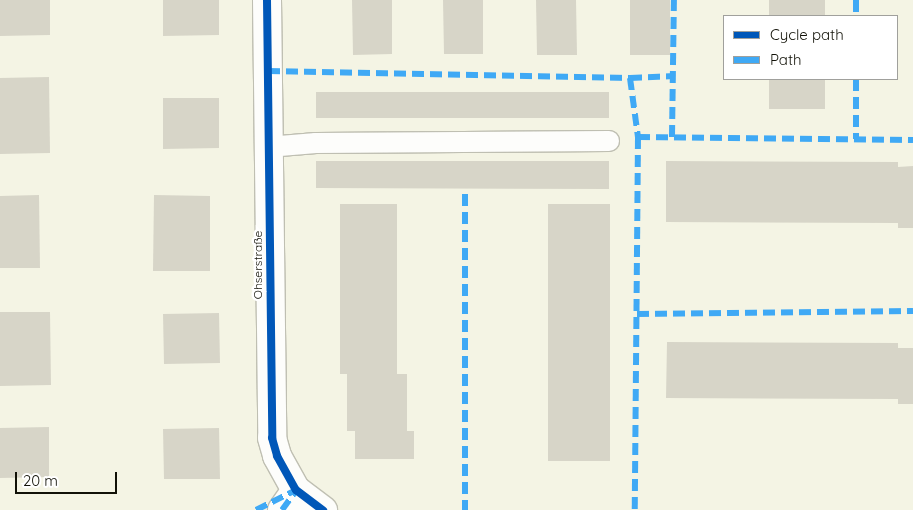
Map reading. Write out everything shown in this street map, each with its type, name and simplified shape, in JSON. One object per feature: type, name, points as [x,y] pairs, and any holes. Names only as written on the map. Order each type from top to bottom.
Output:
[{"type":"street","name":"Ohserstraße","points":[[268,0],[272,438],[289,500],[323,510]]},
{"type":"lane","points":[[268,148],[316,144],[609,141]]},
{"type":"building","points":[[0,0],[50,0],[50,35],[0,36]]},
{"type":"building","points":[[163,0],[219,0],[219,35],[163,36]]},
{"type":"building","points":[[352,0],[392,0],[392,54],[353,55]]},
{"type":"building","points":[[443,0],[483,0],[483,54],[444,54]]},
{"type":"building","points":[[536,0],[576,0],[577,55],[537,55]]},
{"type":"building","points":[[630,0],[670,0],[670,55],[630,55]]},
{"type":"building","points":[[769,0],[825,0],[825,15],[769,15]]},
{"type":"building","points":[[49,77],[50,153],[0,154],[0,78]]},
{"type":"building","points":[[769,80],[825,80],[825,109],[769,109]]},
{"type":"building","points":[[316,92],[609,92],[609,118],[316,118]]},
{"type":"building","points":[[163,98],[219,98],[219,148],[163,149]]},
{"type":"building","points":[[316,161],[609,161],[609,189],[316,188]]},
{"type":"building","points":[[666,161],[898,162],[898,167],[913,166],[913,228],[898,228],[898,223],[666,222]]},
{"type":"building","points":[[39,195],[40,268],[0,268],[0,196]]},
{"type":"building","points":[[154,195],[210,196],[210,271],[153,271]]},
{"type":"building","points":[[340,204],[397,204],[397,374],[407,374],[407,431],[414,431],[414,459],[355,459],[355,431],[347,431],[347,374],[340,374]]},
{"type":"building","points":[[548,204],[610,204],[610,461],[548,461]]},
{"type":"building","points":[[0,312],[50,312],[51,385],[0,386]]},
{"type":"building","points":[[219,313],[220,363],[164,364],[163,314]]},
{"type":"building","points":[[667,342],[898,343],[898,348],[913,348],[913,404],[898,404],[898,399],[666,398]]},
{"type":"building","points":[[49,427],[49,477],[0,478],[0,428]]},
{"type":"building","points":[[219,428],[220,479],[164,479],[163,429]]},
{"type":"marked path","points":[[672,137],[674,0]]},
{"type":"marked path","points":[[856,0],[856,15]]},
{"type":"marked path","points":[[268,71],[630,78],[675,76]]},
{"type":"marked path","points":[[630,78],[638,137],[635,510]]},
{"type":"marked path","points":[[856,80],[856,139]]},
{"type":"marked path","points":[[638,137],[913,140]]},
{"type":"marked path","points":[[465,194],[465,510]]},
{"type":"marked path","points":[[637,314],[913,311]]},
{"type":"marked path","points":[[256,510],[296,490]]},
{"type":"marked path","points":[[282,510],[295,492]]},
{"type":"cycle path","points":[[267,0],[272,438],[277,456],[296,490],[323,510]]}]
